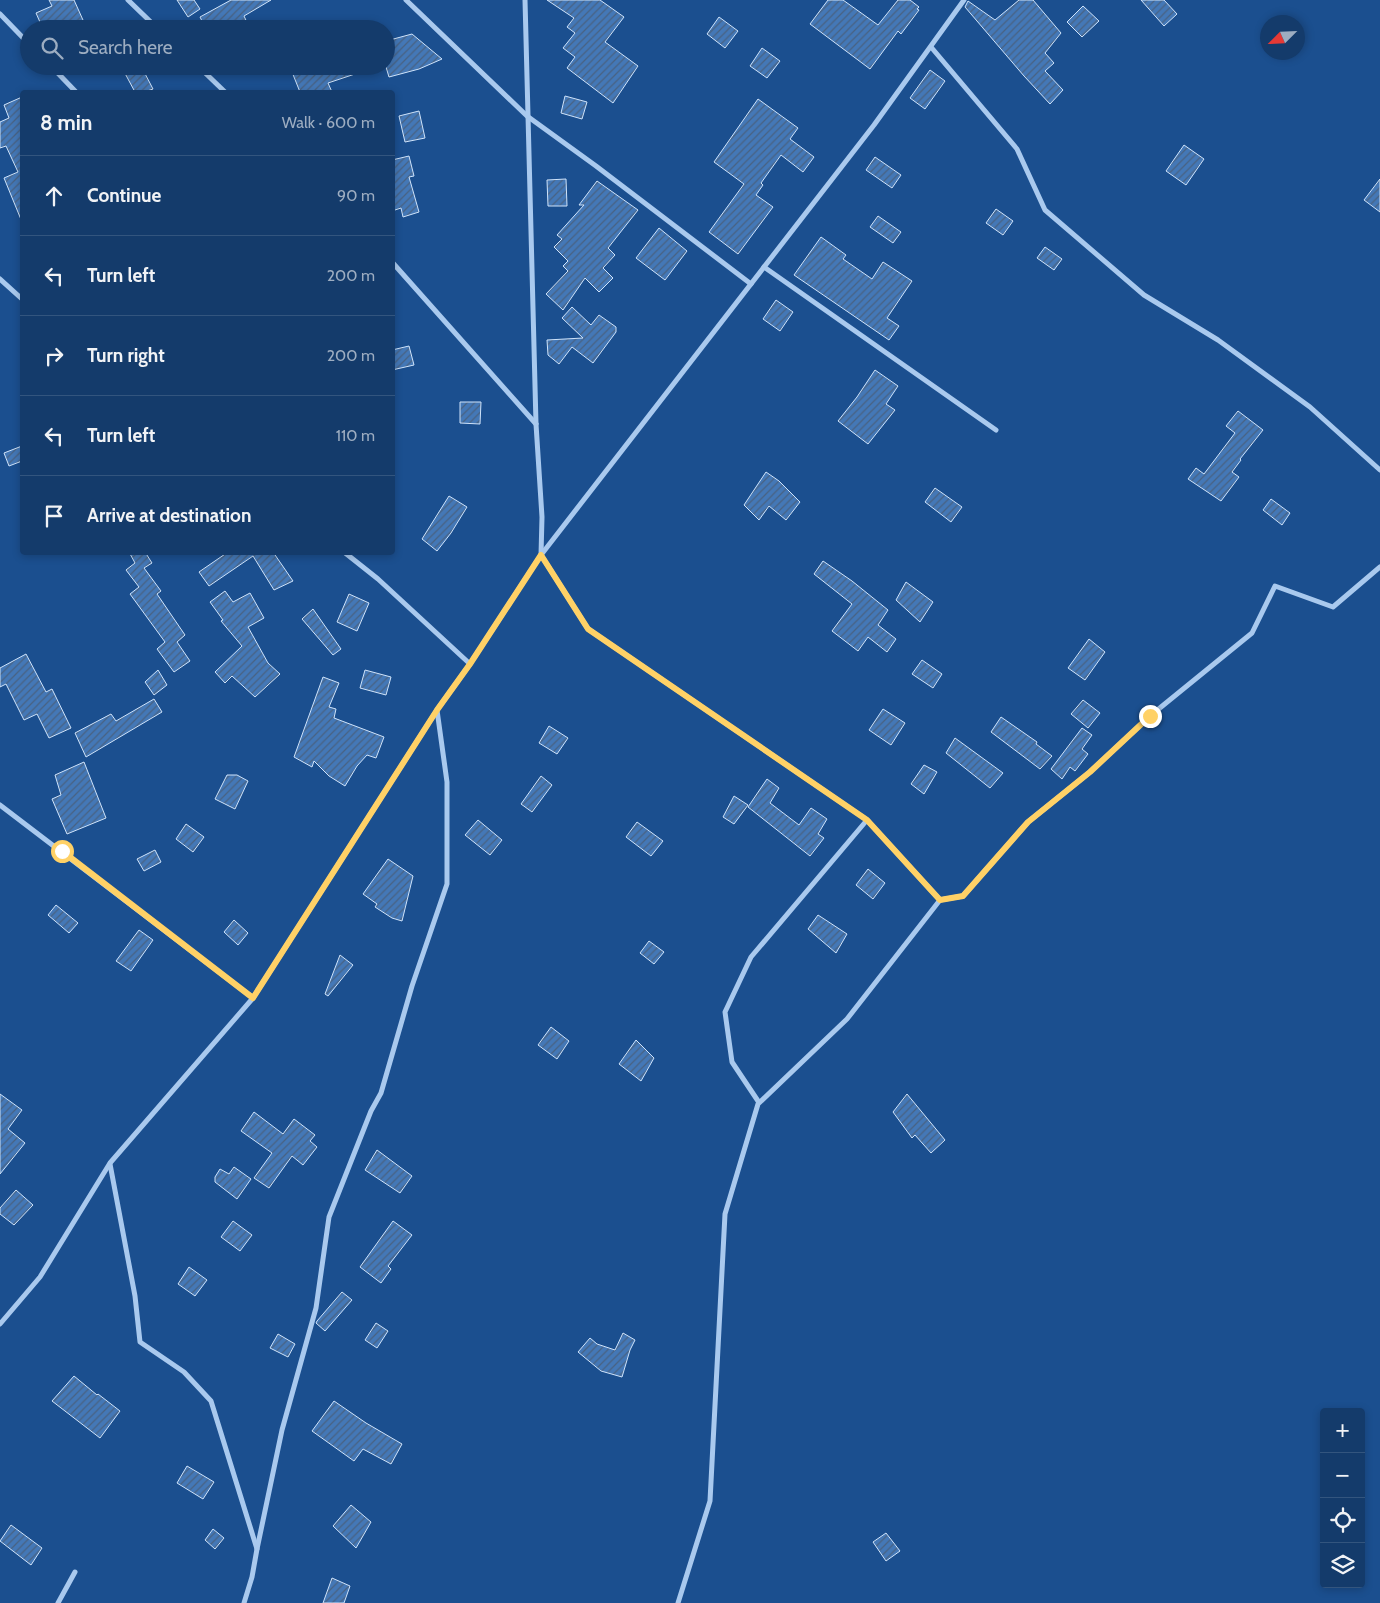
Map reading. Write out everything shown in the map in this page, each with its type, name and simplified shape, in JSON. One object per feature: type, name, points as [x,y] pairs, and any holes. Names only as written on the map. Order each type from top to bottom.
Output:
[{"type":"street","points":[[128,0],[149,20]]},
{"type":"street","points":[[406,0],[527,116],[751,284]]},
{"type":"street","points":[[525,0],[536,424],[542,517],[541,555],[588,629],[867,820],[940,900]]},
{"type":"street","points":[[0,1324],[40,1277],[110,1163],[253,998],[437,710],[470,664],[541,555],[874,125],[964,0]]},
{"type":"street","points":[[0,14],[20,35]]},
{"type":"street","points":[[931,47],[1017,149],[1045,210],[1144,295],[1218,340],[1310,406],[1380,470]]},
{"type":"street","points":[[59,75],[74,90]]},
{"type":"street","points":[[207,75],[223,90]]},
{"type":"street","points":[[395,265],[536,424]]},
{"type":"street","points":[[764,268],[996,430]]},
{"type":"street","points":[[0,279],[20,297]]},
{"type":"street","points":[[348,555],[378,579],[470,664]]},
{"type":"street","points":[[678,1603],[710,1501],[725,1214],[758,1104],[847,1019],[940,900],[963,896],[1028,822],[1090,772],[1150,716],[1252,632],[1275,586],[1333,608],[1380,566]]},
{"type":"street","points":[[244,1603],[252,1577],[256,1549],[282,1430],[316,1308],[329,1217],[371,1111],[381,1093],[412,986],[447,884],[447,782],[437,710]]},
{"type":"street","points":[[0,805],[253,998]]},
{"type":"street","points":[[758,1101],[732,1062],[725,1012],[751,957],[867,820]]},
{"type":"street","points":[[110,1163],[135,1296],[140,1342],[184,1372],[211,1401],[256,1549]]},
{"type":"street","points":[[58,1603],[75,1572]]},
{"type":"building","points":[[49,0],[74,0],[83,20],[39,20],[36,13],[52,6]]},
{"type":"building","points":[[177,0],[194,0],[200,9],[188,17]]},
{"type":"building","points":[[231,0],[271,0],[244,16],[246,20],[202,20],[200,17]]},
{"type":"building","points":[[547,0],[600,0],[624,17],[605,42],[638,66],[613,103],[567,68],[575,57],[563,48],[575,33],[567,27],[574,18]]},
{"type":"building","points":[[828,0],[843,0],[878,25],[898,0],[910,0],[919,7],[917,9],[919,10],[901,34],[898,31],[870,69],[810,24]]},
{"type":"building","points":[[1019,0],[1033,0],[1061,33],[1045,53],[1054,63],[1045,71],[1063,90],[1050,104],[965,7],[968,1],[995,20]]},
{"type":"building","points":[[1141,0],[1164,0],[1177,14],[1164,26]]},
{"type":"building","points":[[1083,6],[1099,21],[1082,37],[1067,22]]},
{"type":"building","points":[[719,17],[738,31],[725,48],[707,34]]},
{"type":"building","points":[[412,34],[442,59],[419,69],[389,77],[388,75],[395,75],[395,39]]},
{"type":"building","points":[[762,48],[780,61],[767,78],[750,66]]},
{"type":"building","points":[[930,70],[945,81],[925,109],[910,98]]},
{"type":"building","points":[[126,75],[146,75],[153,89],[150,90],[134,90]]},
{"type":"building","points":[[293,75],[352,75],[328,83],[331,90],[299,90]]},
{"type":"building","points":[[565,96],[587,102],[582,119],[561,113]]},
{"type":"building","points":[[20,98],[20,217],[4,178],[18,172],[6,146],[0,148],[0,122],[9,118],[4,105]]},
{"type":"building","points":[[758,99],[798,128],[790,139],[814,157],[803,172],[781,155],[761,183],[763,185],[756,195],[773,207],[738,254],[709,232],[744,184],[714,162]]},
{"type":"building","points":[[419,111],[425,138],[405,142],[399,116]]},
{"type":"building","points":[[1184,145],[1204,159],[1186,185],[1166,171]]},
{"type":"building","points":[[409,156],[414,176],[409,177],[419,212],[403,217],[401,208],[395,210],[395,159]]},
{"type":"building","points":[[875,157],[901,175],[892,188],[866,170]]},
{"type":"building","points":[[566,179],[567,206],[548,206],[547,180]]},
{"type":"building","points":[[1380,179],[1380,212],[1364,200]]},
{"type":"building","points":[[597,181],[638,210],[608,248],[615,255],[603,268],[613,278],[599,292],[585,278],[563,310],[546,294],[568,271],[563,266],[568,261],[554,247],[562,239],[557,235],[584,205],[579,205]]},
{"type":"building","points":[[996,209],[1013,221],[1003,235],[986,223]]},
{"type":"building","points":[[878,216],[901,232],[893,243],[870,227]]},
{"type":"building","points":[[659,228],[687,251],[665,280],[636,258]]},
{"type":"building","points":[[821,237],[846,255],[843,259],[872,279],[883,262],[912,281],[887,318],[899,326],[889,340],[794,275]]},
{"type":"building","points":[[1045,247],[1062,259],[1054,270],[1037,258]]},
{"type":"building","points":[[776,300],[793,312],[780,331],[763,319]]},
{"type":"building","points":[[572,307],[591,325],[599,315],[616,327],[616,332],[593,363],[572,347],[559,364],[548,355],[547,340],[583,338],[562,318]]},
{"type":"building","points":[[409,346],[414,365],[395,369],[395,349]]},
{"type":"building","points":[[875,370],[898,386],[886,404],[895,410],[868,444],[838,421]]},
{"type":"building","points":[[460,402],[481,402],[480,424],[460,423]]},
{"type":"building","points":[[1238,411],[1263,430],[1232,472],[1239,477],[1221,501],[1188,479],[1196,468],[1204,474],[1235,433],[1226,426]]},
{"type":"building","points":[[20,447],[20,462],[9,466],[4,453]]},
{"type":"building","points":[[766,472],[779,481],[800,502],[786,520],[769,506],[759,520],[744,505]]},
{"type":"building","points":[[935,488],[962,507],[951,522],[925,502]]},
{"type":"building","points":[[449,496],[467,507],[437,551],[422,539]]},
{"type":"building","points":[[1271,499],[1290,513],[1282,525],[1263,510]]},
{"type":"building","points":[[131,555],[147,555],[152,563],[144,568],[161,591],[157,594],[185,635],[177,642],[190,661],[174,672],[157,649],[165,642],[130,594],[139,587],[126,570],[135,563]]},
{"type":"building","points":[[224,555],[275,555],[293,581],[274,590],[253,556],[209,586],[199,572]]},
{"type":"building","points":[[823,561],[888,610],[878,625],[896,639],[887,652],[868,637],[858,651],[832,631],[852,604],[814,574]]},
{"type":"building","points":[[906,582],[933,602],[920,622],[896,600]]},
{"type":"building","points":[[225,591],[233,602],[250,593],[264,618],[248,627],[268,663],[280,674],[255,697],[232,676],[225,683],[215,672],[242,646],[221,621],[223,620],[210,602]]},
{"type":"building","points":[[349,594],[369,603],[357,631],[337,622]]},
{"type":"building","points":[[313,609],[341,649],[333,655],[302,619]]},
{"type":"building","points":[[1089,639],[1105,652],[1085,680],[1068,668]]},
{"type":"building","points":[[26,654],[46,692],[52,689],[71,728],[49,738],[37,714],[24,720],[6,684],[0,687],[0,668]]},
{"type":"building","points":[[922,660],[942,674],[933,688],[912,674]]},
{"type":"building","points":[[158,670],[167,685],[154,695],[145,682]]},
{"type":"building","points":[[365,670],[391,677],[386,695],[360,688]]},
{"type":"building","points":[[323,677],[339,683],[329,707],[336,709],[334,718],[384,737],[376,758],[367,755],[357,766],[345,786],[329,776],[314,761],[312,767],[294,757]]},
{"type":"building","points":[[154,699],[162,712],[86,757],[75,733],[111,714],[116,721]]},
{"type":"building","points":[[1083,700],[1100,713],[1088,728],[1071,714]]},
{"type":"building","points":[[883,709],[905,723],[891,745],[869,730]]},
{"type":"building","points":[[1001,717],[1037,742],[1036,744],[1052,756],[1040,769],[991,732]]},
{"type":"building","points":[[549,726],[568,738],[557,754],[539,743]]},
{"type":"building","points":[[1082,728],[1092,735],[1082,749],[1088,754],[1075,771],[1070,767],[1062,779],[1051,769]]},
{"type":"building","points":[[955,738],[1003,773],[990,788],[946,753]]},
{"type":"building","points":[[84,762],[106,818],[67,834],[52,799],[61,795],[55,775]]},
{"type":"building","points":[[924,765],[937,772],[924,794],[911,784]]},
{"type":"building","points":[[227,775],[237,775],[248,781],[235,809],[215,799]]},
{"type":"building","points":[[541,776],[552,785],[532,812],[521,804]]},
{"type":"building","points":[[767,779],[779,788],[770,803],[799,825],[811,808],[827,819],[818,834],[824,838],[810,856],[748,807]]},
{"type":"building","points":[[734,796],[748,805],[734,824],[723,817]]},
{"type":"building","points":[[478,820],[502,840],[490,855],[465,835]]},
{"type":"building","points":[[637,822],[663,841],[651,856],[626,837]]},
{"type":"building","points":[[186,824],[204,837],[193,852],[176,839]]},
{"type":"building","points":[[155,850],[161,862],[144,871],[137,859]]},
{"type":"building","points":[[388,859],[413,876],[402,921],[392,918],[375,907],[377,904],[363,894]]},
{"type":"building","points":[[868,869],[885,883],[873,899],[856,885]]},
{"type":"building","points":[[56,905],[78,923],[69,933],[48,915]]},
{"type":"building","points":[[818,915],[847,934],[836,953],[808,929]]},
{"type":"building","points":[[234,920],[248,933],[238,945],[224,932]]},
{"type":"building","points":[[139,930],[153,940],[131,971],[116,961]]},
{"type":"building","points":[[649,941],[664,952],[654,964],[640,953]]},
{"type":"building","points":[[340,955],[353,965],[328,996],[325,994]]},
{"type":"building","points":[[551,1027],[569,1041],[557,1059],[538,1045]]},
{"type":"building","points":[[636,1040],[654,1058],[641,1081],[619,1064]]},
{"type":"building","points":[[0,1094],[22,1110],[8,1129],[25,1143],[0,1174]]},
{"type":"building","points":[[907,1094],[945,1140],[931,1153],[915,1135],[912,1138],[893,1112]]},
{"type":"building","points":[[254,1112],[283,1134],[294,1119],[315,1135],[310,1141],[317,1147],[303,1165],[292,1156],[269,1188],[254,1178],[272,1153],[241,1131]]},
{"type":"building","points":[[377,1150],[412,1176],[400,1193],[365,1170]]},
{"type":"building","points":[[234,1167],[251,1179],[237,1199],[215,1182],[215,1177],[220,1169],[229,1174]]},
{"type":"building","points":[[16,1190],[33,1205],[14,1225],[0,1214],[0,1208]]},
{"type":"building","points":[[233,1221],[252,1235],[240,1251],[221,1237]]},
{"type":"building","points":[[393,1221],[412,1235],[388,1266],[391,1269],[381,1283],[360,1267]]},
{"type":"building","points":[[189,1267],[207,1280],[195,1296],[178,1284]]},
{"type":"building","points":[[342,1292],[352,1300],[325,1331],[316,1323]]},
{"type":"building","points":[[376,1323],[388,1331],[377,1348],[365,1340]]},
{"type":"building","points":[[623,1333],[635,1340],[622,1377],[601,1371],[578,1352],[590,1338],[597,1344],[615,1350]]},
{"type":"building","points":[[278,1334],[295,1344],[288,1357],[270,1348]]},
{"type":"building","points":[[74,1376],[120,1411],[100,1438],[52,1401]]},
{"type":"building","points":[[334,1401],[402,1444],[391,1464],[363,1449],[354,1461],[312,1431]]},
{"type":"building","points":[[187,1466],[214,1482],[203,1499],[177,1483]]},
{"type":"building","points":[[351,1505],[371,1522],[356,1548],[333,1526]]},
{"type":"building","points":[[11,1525],[42,1548],[31,1565],[0,1541]]},
{"type":"building","points":[[213,1529],[224,1538],[215,1549],[205,1540]]},
{"type":"building","points":[[886,1533],[900,1551],[886,1561],[873,1542]]},
{"type":"building","points":[[332,1578],[350,1586],[344,1603],[323,1603]]},
{"type":"route","points":[[62,851],[253,998],[437,710],[470,664],[541,555],[588,629],[867,820],[940,900],[963,896],[1028,822],[1090,772],[1150,716]]}]
